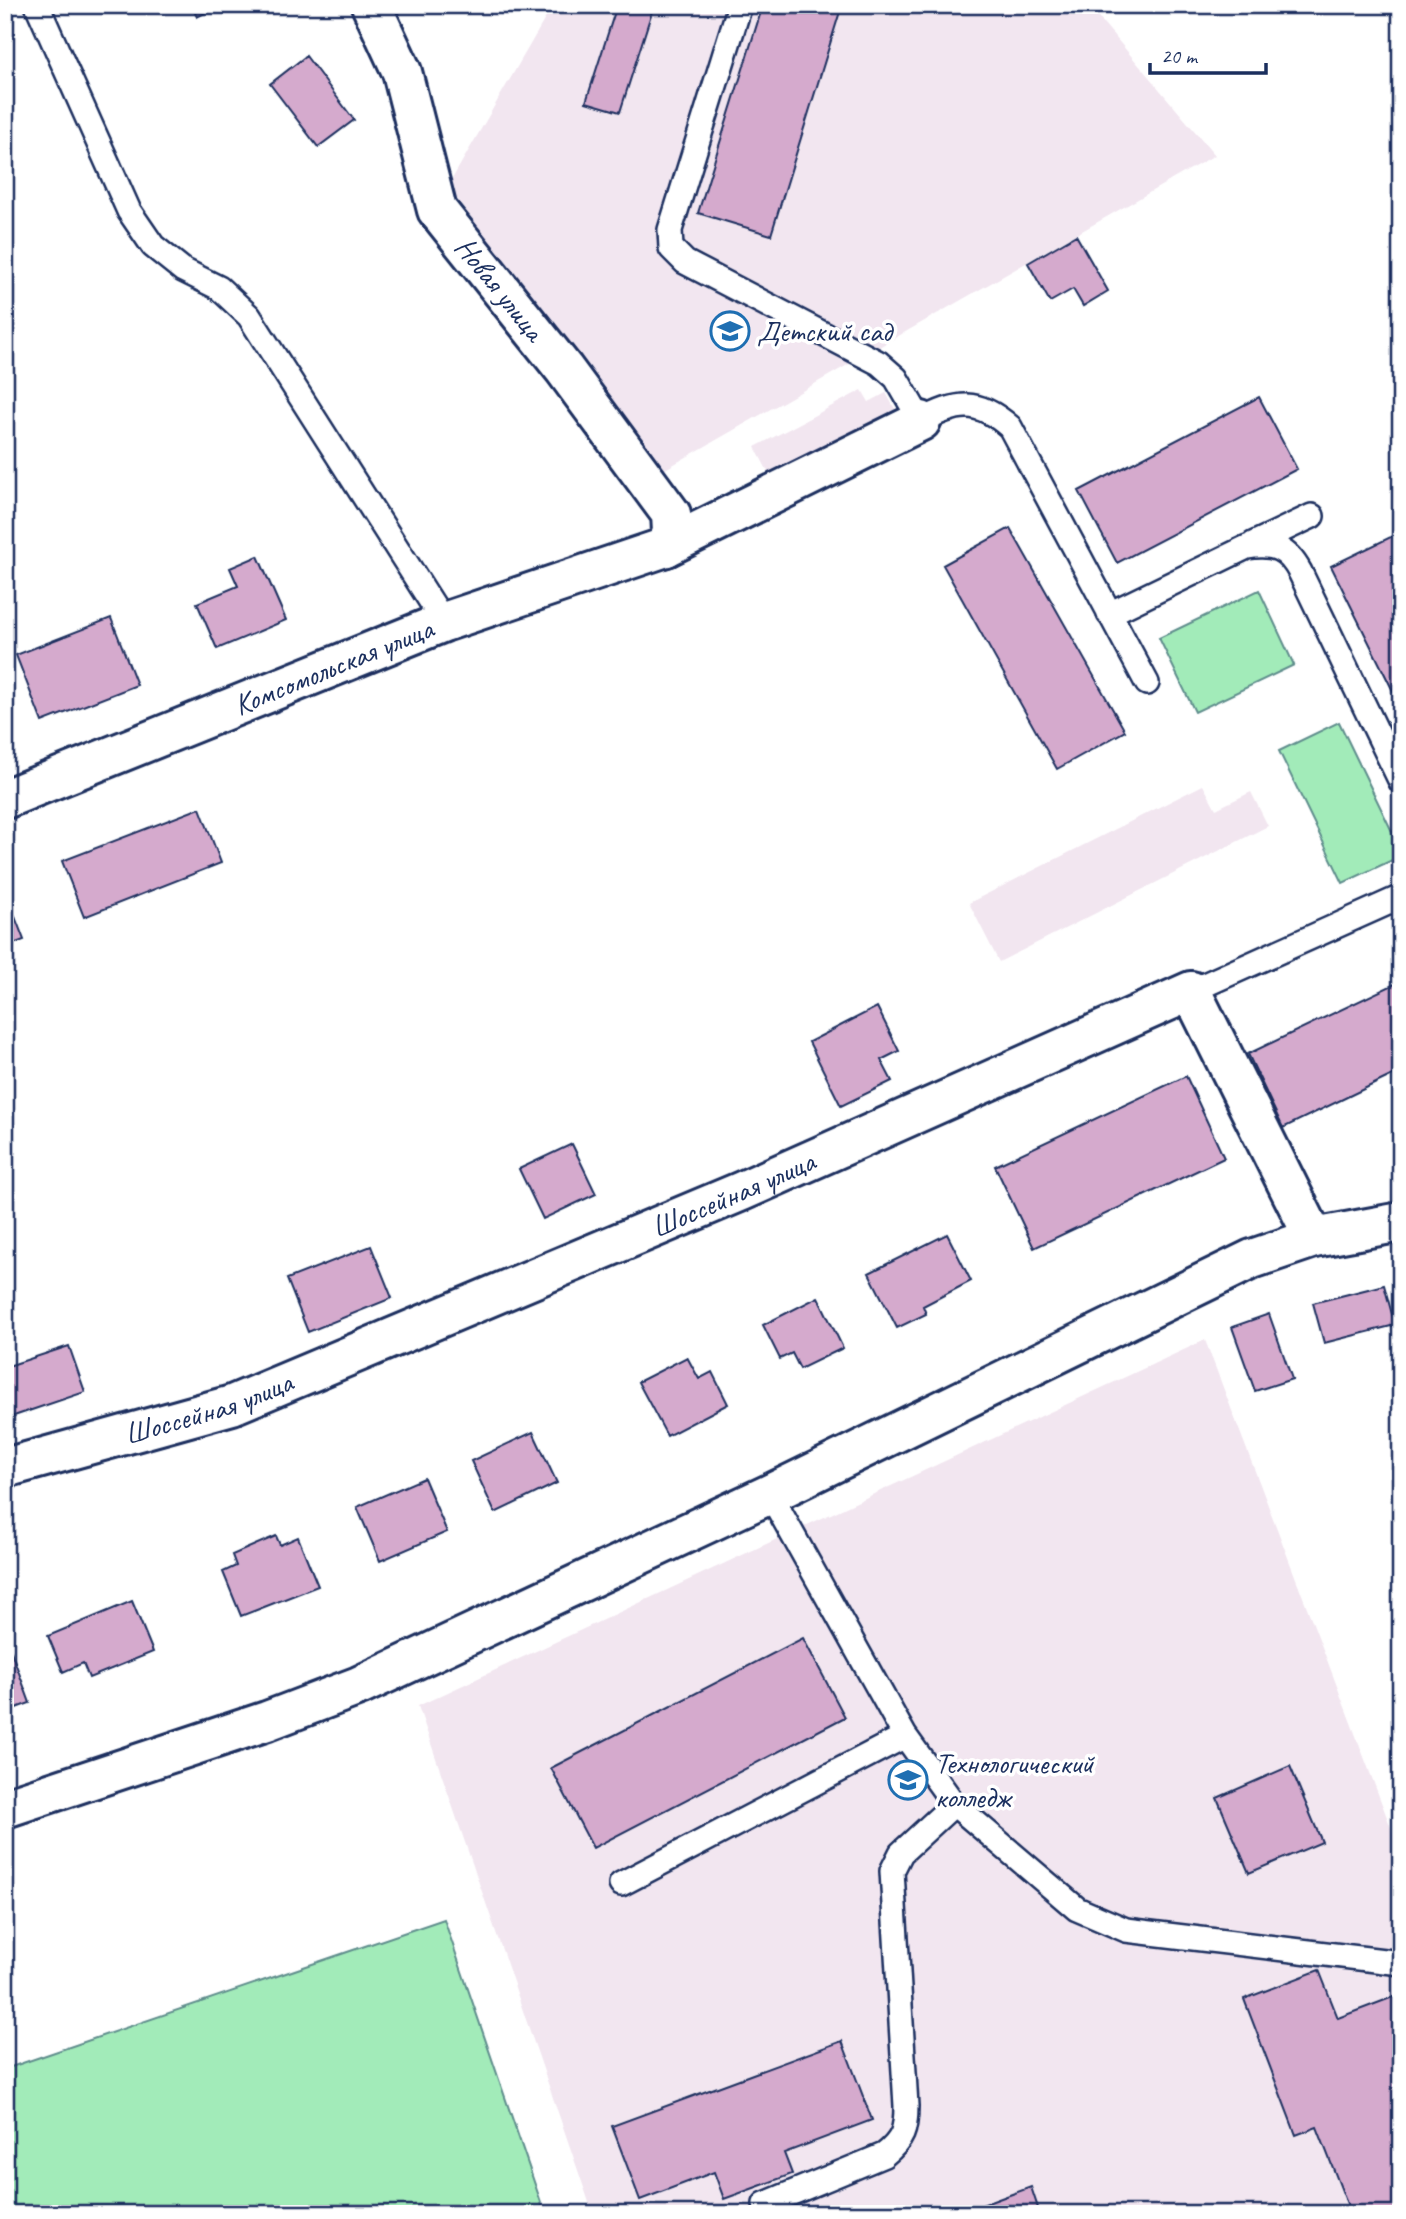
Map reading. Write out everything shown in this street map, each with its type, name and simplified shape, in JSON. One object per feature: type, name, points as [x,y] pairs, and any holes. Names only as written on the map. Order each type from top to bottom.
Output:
[{"type":"street","name":"Новая улица","points":[[372,5],[402,72],[437,210],[564,369],[671,514],[672,532],[666,548]]},
{"type":"street","name":"Комсомольская улица","points":[[5,799],[444,622],[666,548],[921,421]]},
{"type":"street","points":[[1191,991],[1314,1238]]},
{"type":"street","name":"Шоссейная улица","points":[[5,1468],[232,1405],[754,1185],[1191,991]]},
{"type":"street","points":[[5,1808],[267,1721],[359,1686],[770,1494],[1252,1259],[1314,1238],[1401,1223]]},
{"type":"lane","points":[[37,5],[130,211],[153,246],[183,270],[219,288],[249,316],[444,622]]},
{"type":"lane","points":[[740,5],[670,230],[671,248],[685,262],[879,363],[895,379],[921,421],[942,410],[974,406],[993,412],[1010,427],[1147,684]]},
{"type":"lane","points":[[1109,614],[1312,516]]},
{"type":"lane","points":[[1247,547],[1265,544],[1280,547],[1291,556],[1401,782]]},
{"type":"lane","points":[[1191,991],[1401,897]]},
{"type":"lane","points":[[770,1494],[905,1736],[954,1804],[1077,1909],[1126,1930],[1401,1963]]},
{"type":"lane","points":[[621,1884],[905,1736]]},
{"type":"lane","points":[[765,2204],[884,2155],[900,2143],[906,2128],[906,2106],[892,1871],[901,1853],[954,1804]]},
{"type":"shaded area","name":"Детский сад","points":[[553,5],[1088,5],[1215,155],[655,475],[448,186]]},
{"type":"shaded area","points":[[862,390],[869,402],[886,393],[899,416],[774,483],[755,447]]},
{"type":"shaded area","points":[[1203,785],[1216,809],[1251,792],[1268,826],[999,962],[969,903]]},
{"type":"shaded area","name":"Технологический колледж","points":[[1205,1340],[1401,1854],[1401,2214],[593,2214],[418,1706]]},
{"type":"green space","points":[[1259,590],[1294,665],[1195,712],[1159,638]]},
{"type":"green space","points":[[1339,722],[1401,850],[1401,856],[1343,883],[1279,751]]},
{"type":"green space","points":[[444,1919],[545,2214],[5,2214],[5,2069]]},
{"type":"building","points":[[191,5],[221,5],[197,17]]},
{"type":"building","points":[[617,5],[654,5],[620,112],[586,102]]},
{"type":"building","points":[[763,5],[842,5],[771,235],[698,213]]},
{"type":"building","points":[[306,56],[354,120],[318,147],[270,84]]},
{"type":"building","points":[[1076,235],[1108,291],[1083,306],[1073,289],[1050,302],[1028,263]]},
{"type":"building","points":[[1259,397],[1297,469],[1117,563],[1079,491]]},
{"type":"building","points":[[1010,528],[1125,731],[1057,769],[943,565]]},
{"type":"building","points":[[1401,532],[1401,707],[1331,566]]},
{"type":"building","points":[[258,556],[286,620],[217,649],[197,603],[238,586],[230,568]]},
{"type":"building","points":[[111,618],[137,685],[42,722],[16,655]]},
{"type":"building","points":[[200,808],[221,863],[84,917],[62,861]]},
{"type":"building","points":[[5,891],[24,940],[5,947]]},
{"type":"building","points":[[1401,981],[1401,1071],[1283,1128],[1248,1054]]},
{"type":"building","points":[[877,1007],[899,1051],[881,1060],[892,1081],[841,1106],[809,1042]]},
{"type":"building","points":[[1186,1076],[1224,1158],[1034,1248],[995,1166]]},
{"type":"building","points":[[572,1144],[596,1194],[543,1219],[519,1169]]},
{"type":"building","points":[[947,1234],[971,1281],[923,1306],[926,1314],[897,1328],[869,1273]]},
{"type":"building","points":[[371,1246],[392,1298],[308,1332],[287,1279]]},
{"type":"building","points":[[1384,1285],[1395,1325],[1324,1343],[1313,1303]]},
{"type":"building","points":[[818,1297],[843,1348],[800,1369],[792,1353],[780,1359],[763,1325]]},
{"type":"building","points":[[1269,1314],[1292,1379],[1255,1391],[1232,1327]]},
{"type":"building","points":[[69,1346],[85,1392],[5,1419],[5,1367]]},
{"type":"building","points":[[687,1357],[699,1379],[712,1372],[728,1404],[667,1436],[638,1382]]},
{"type":"building","points":[[533,1432],[557,1483],[495,1513],[471,1461]]},
{"type":"building","points":[[424,1478],[447,1532],[380,1561],[357,1507]]},
{"type":"building","points":[[276,1536],[280,1545],[298,1537],[318,1586],[241,1616],[223,1572],[236,1566],[232,1555]]},
{"type":"building","points":[[132,1601],[153,1652],[89,1678],[83,1663],[63,1672],[48,1636]]},
{"type":"building","points":[[803,1638],[845,1717],[593,1848],[551,1768]]},
{"type":"building","points":[[11,1651],[30,1703],[5,1712],[5,1653]]},
{"type":"building","points":[[1290,1766],[1322,1842],[1249,1873],[1217,1798]]},
{"type":"building","points":[[1319,1970],[1338,2018],[1401,1994],[1401,2214],[1351,2214],[1317,2127],[1296,2135],[1244,1999]]},
{"type":"building","points":[[842,2041],[872,2120],[784,2153],[792,2174],[724,2199],[714,2172],[640,2200],[612,2126]]},
{"type":"building","points":[[1031,2187],[1040,2214],[963,2214],[963,2212]]},
{"type":"place","name":"Детский сад","points":[[730,331]]},
{"type":"place","name":"Технологический колледж","points":[[908,1780]]}]
